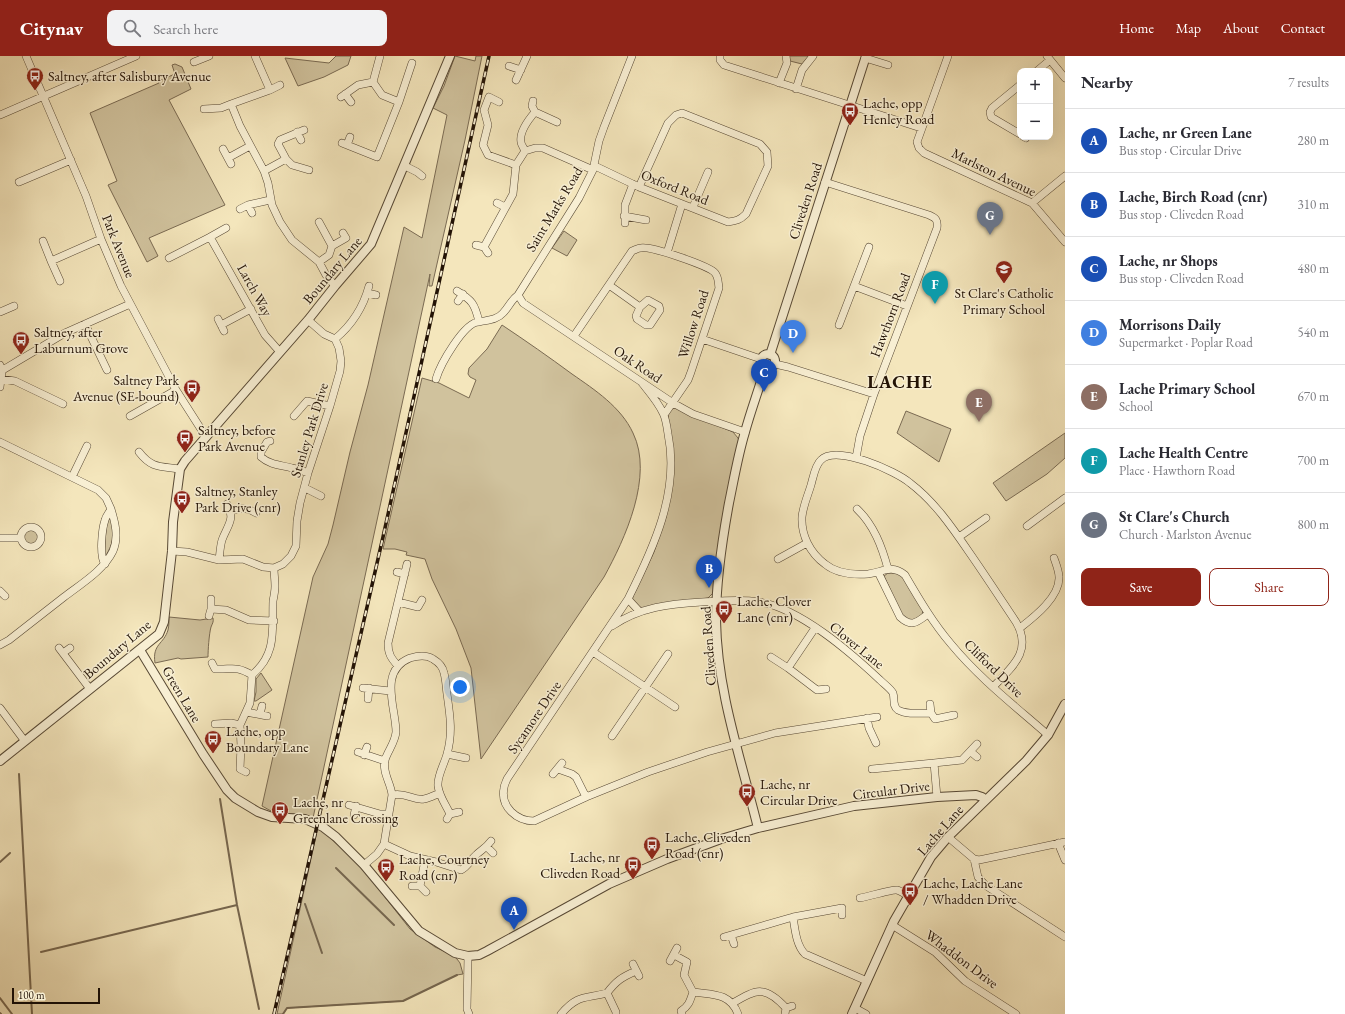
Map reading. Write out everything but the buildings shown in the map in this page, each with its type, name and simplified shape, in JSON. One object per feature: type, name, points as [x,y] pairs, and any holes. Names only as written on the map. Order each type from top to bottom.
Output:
[{"type":"street","name":"Park Avenue","points":[[26,56],[86,196],[101,239],[121,286],[176,390],[206,437]]},
{"type":"street","points":[[0,115],[136,56]]},
{"type":"street","points":[[197,60],[209,56]]},
{"type":"street","points":[[255,56],[270,90]]},
{"type":"street","points":[[380,56],[373,82],[382,95],[399,102]]},
{"type":"street","name":"Boundary Lane","points":[[3,758],[140,650],[159,634],[163,628],[172,551],[173,522],[180,469],[185,461],[372,244],[450,56]]},
{"type":"street","points":[[516,80],[527,56]]},
{"type":"street","name":"Saint Marks Road","points":[[479,322],[496,318],[503,314],[513,299],[518,295],[579,198],[594,168],[599,142],[604,127],[632,56]]},
{"type":"street","points":[[720,56],[720,60],[724,65],[921,128],[948,56]]},
{"type":"street","points":[[779,83],[787,63],[786,56]]},
{"type":"street","points":[[796,89],[802,70],[813,56]]},
{"type":"street","points":[[866,57],[888,65]]},
{"type":"street","name":"Cliveden Road","points":[[770,354],[866,57]]},
{"type":"street","points":[[1040,68],[1048,58],[1065,78]]},
{"type":"street","points":[[350,136],[344,144],[377,157],[399,102],[412,63]]},
{"type":"street","points":[[508,66],[520,70]]},
{"type":"street","points":[[351,102],[343,95],[358,85],[373,82]]},
{"type":"street","points":[[204,109],[221,108],[280,85]]},
{"type":"street","points":[[1017,87],[992,108],[990,112],[991,117],[1017,133]]},
{"type":"street","points":[[499,102],[489,97],[484,110],[488,125],[483,145],[488,155],[516,165]]},
{"type":"street","points":[[533,101],[532,106],[535,112],[557,122]]},
{"type":"street","points":[[231,104],[250,146],[264,171],[268,183],[270,200],[280,222],[292,240],[319,262],[326,275],[335,286]]},
{"type":"street","points":[[476,246],[486,250],[505,207],[513,194],[516,165],[525,151],[521,141],[522,135],[527,121],[535,112]]},
{"type":"street","name":"Oxford Road","points":[[525,151],[535,148],[543,148],[728,222],[740,220],[746,214],[768,166],[768,152],[760,144],[682,113],[676,115],[668,123],[636,185]]},
{"type":"street","name":"Marlston Avenue","points":[[921,128],[918,145],[924,152],[1032,203],[1065,242]]},
{"type":"street","points":[[301,140],[300,131],[280,140],[278,144],[286,159],[292,165],[310,170]]},
{"type":"street","points":[[223,149],[230,161],[250,146]]},
{"type":"street","points":[[264,171],[286,159]]},
{"type":"street","points":[[19,182],[71,160]]},
{"type":"street","points":[[405,166],[420,174],[422,166]]},
{"type":"street","points":[[693,207],[708,172]]},
{"type":"street","points":[[1032,203],[1065,176]]},
{"type":"street","name":"Hawthorn Road","points":[[825,182],[929,215],[937,220],[937,228],[874,394],[860,436],[856,458]]},
{"type":"street","points":[[636,185],[625,205],[624,219],[646,220]]},
{"type":"street","points":[[240,209],[248,205],[270,200]]},
{"type":"street","points":[[497,203],[505,207]]},
{"type":"street","points":[[667,253],[682,204]]},
{"type":"street","points":[[248,205],[252,213]]},
{"type":"street","points":[[319,227],[332,246]]},
{"type":"street","points":[[169,258],[226,228]]},
{"type":"street","points":[[319,262],[329,255],[332,246],[346,238],[343,233]]},
{"type":"street","name":"Larch Way","points":[[210,237],[264,335],[280,352]]},
{"type":"street","points":[[51,261],[101,239]]},
{"type":"street","points":[[43,241],[60,281]]},
{"type":"street","points":[[839,325],[868,247]]},
{"type":"street","name":"Willow Road","points":[[574,336],[632,251],[641,248],[667,253],[708,267],[715,272],[718,279],[718,288],[688,380],[673,403]]},
{"type":"street","points":[[609,285],[640,307]]},
{"type":"street","points":[[854,286],[907,306]]},
{"type":"street","points":[[308,320],[324,334],[335,339],[359,313],[368,290],[376,295]]},
{"type":"street","points":[[436,379],[450,352],[467,328],[476,322],[479,322],[476,307],[470,300],[460,293],[458,301]]},
{"type":"street","name":"Oak Road","points":[[518,295],[523,303],[673,403],[693,414],[745,432]]},
{"type":"street","points":[[1,372],[65,333],[130,304]]},
{"type":"street","points":[[0,312],[14,306]]},
{"type":"street","points":[[221,325],[251,309]]},
{"type":"street","points":[[85,324],[107,370]]},
{"type":"street","name":"Stanley Park Drive","points":[[274,568],[283,564],[291,556],[296,546],[297,521],[300,503],[308,473],[339,377],[341,361],[339,348],[335,339]]},
{"type":"street","points":[[702,339],[761,359]]},
{"type":"street","points":[[443,348],[450,352]]},
{"type":"street","points":[[761,359],[770,354],[775,360],[775,364]]},
{"type":"street","points":[[761,359],[762,365],[765,368],[771,368],[775,364]]},
{"type":"street","points":[[775,364],[874,394]]},
{"type":"street","name":"Cliveden Road","points":[[758,828],[729,719],[722,678],[716,621],[723,536],[735,472],[745,432],[765,368]]},
{"type":"street","points":[[0,387],[1,372]]},
{"type":"street","points":[[1,372],[15,381],[63,404]]},
{"type":"street","name":"Sycamore Drive","points":[[642,383],[658,403],[664,414],[670,444],[669,489],[660,527],[652,548],[628,599],[507,779],[503,788],[506,805],[519,818],[526,821],[534,821],[586,797],[673,764],[736,744],[775,733],[877,716]]},
{"type":"street","points":[[130,416],[176,390]]},
{"type":"street","points":[[294,416],[306,397],[330,406]]},
{"type":"street","points":[[664,414],[673,403]]},
{"type":"street","points":[[267,440],[258,458],[278,466],[308,473]]},
{"type":"street","points":[[0,442],[98,490],[106,498],[111,509],[115,522],[116,541],[113,551],[105,564],[15,636],[0,645]]},
{"type":"street","points":[[72,477],[87,446]]},
{"type":"street","points":[[139,452],[145,460],[152,464],[180,469]]},
{"type":"street","points":[[857,509],[868,522],[877,537],[884,553],[888,569],[869,574],[848,574],[825,565],[815,555],[807,543],[803,530],[802,517],[814,476],[821,459],[829,455],[856,458],[900,475],[932,503],[958,537],[1020,628],[1022,641],[1016,663],[993,687]]},
{"type":"street","points":[[305,488],[321,496]]},
{"type":"street","points":[[1027,526],[1065,498]]},
{"type":"street","points":[[219,560],[222,542],[230,523],[231,511],[227,504]]},
{"type":"street","points":[[231,511],[240,508],[251,510],[256,513]]},
{"type":"street","points":[[105,564],[102,560],[101,554],[105,521],[111,509]]},
{"type":"street","points":[[958,537],[986,518]]},
{"type":"street","points":[[0,538],[21,538]]},
{"type":"street","points":[[778,558],[807,543]]},
{"type":"street","points":[[172,551],[187,552],[219,560],[243,559],[263,568],[274,568],[274,621],[270,650],[260,668],[252,675],[250,703],[240,725],[240,771]]},
{"type":"street","points":[[1020,628],[1040,612],[1058,586],[1059,577],[1054,558]]},
{"type":"street","points":[[398,666],[388,652],[388,643],[407,564]]},
{"type":"street","name":"Clifford Drive","points":[[888,569],[905,575],[928,614],[951,645],[973,669],[1048,735]]},
{"type":"street","points":[[397,572],[405,574]]},
{"type":"street","points":[[878,572],[900,617],[905,622],[918,622],[928,614]]},
{"type":"street","points":[[211,599],[210,612],[226,610],[249,620],[274,621]]},
{"type":"street","points":[[628,599],[639,611]]},
{"type":"street","name":"Clover Lane","points":[[609,628],[622,619],[639,611],[666,605],[743,600],[769,604],[790,612],[852,654],[889,688],[894,696],[895,707],[898,710],[911,713],[931,713]]},
{"type":"street","points":[[398,602],[419,607]]},
{"type":"street","points":[[788,668],[815,628]]},
{"type":"street","points":[[70,648],[61,651],[90,689]]},
{"type":"street","name":"Green Lane","points":[[140,650],[203,754],[227,790],[235,798],[258,812],[272,817],[298,818],[314,822],[336,837],[364,865],[419,931],[455,953],[468,956]]},
{"type":"street","points":[[593,652],[675,707]]},
{"type":"street","points":[[612,736],[668,654]]},
{"type":"street","points":[[364,865],[377,854],[384,844],[392,795],[384,771],[385,761],[395,737],[395,722],[390,691],[392,680],[398,666],[406,659],[424,656],[432,658],[440,664],[444,672],[451,719],[447,754],[438,780],[440,793],[449,816],[459,812]]},
{"type":"street","points":[[772,657],[817,690],[823,691]]},
{"type":"street","points":[[212,668],[224,670],[232,668],[242,669],[252,675]]},
{"type":"street","points":[[368,699],[366,688],[390,691]]},
{"type":"street","points":[[930,704],[931,713],[935,719],[954,715]]},
{"type":"street","name":"Lache Lane","points":[[854,1011],[892,925],[931,857],[948,837],[1026,761],[1048,735],[1065,704]]},
{"type":"street","points":[[246,712],[264,715],[262,706]]},
{"type":"street","points":[[0,708],[24,740]]},
{"type":"street","points":[[867,718],[869,728],[876,743]]},
{"type":"street","points":[[215,724],[231,723],[240,725]]},
{"type":"street","points":[[872,769],[962,760],[977,744]]},
{"type":"street","points":[[367,746],[361,754],[385,761]]},
{"type":"street","points":[[971,752],[977,757]]},
{"type":"street","points":[[447,754],[466,758]]},
{"type":"street","points":[[934,763],[938,797]]},
{"type":"street","points":[[558,769],[576,777],[586,797]]},
{"type":"street","points":[[392,795],[400,794],[424,799],[440,793]]},
{"type":"street","name":"Circular Drive","points":[[468,956],[479,955],[609,884],[667,859],[758,828],[854,806],[938,797],[976,795],[986,800]]},
{"type":"street","points":[[354,815],[352,806],[380,814],[389,814]]},
{"type":"street","points":[[948,837],[974,859],[983,860],[1061,843],[1065,860]]},
{"type":"street","points":[[384,844],[410,856],[461,870],[466,868],[475,856],[489,844],[493,853]]},
{"type":"street","points":[[974,859],[978,877],[984,885],[1065,937]]},
{"type":"street","points":[[420,886],[425,860]]},
{"type":"street","points":[[412,886],[420,886],[426,892]]},
{"type":"street","points":[[867,906],[862,898],[890,890],[897,890],[908,896]]},
{"type":"street","points":[[724,937],[793,917],[842,908],[842,915]]},
{"type":"street","points":[[793,917],[798,942],[801,950],[805,954],[867,981]]},
{"type":"street","name":"Whaddon Drive","points":[[892,925],[935,952],[964,981],[1016,1014]]},
{"type":"street","points":[[731,934],[734,944]]},
{"type":"street","points":[[673,955],[688,960],[684,975],[692,992],[687,1008],[680,1011]]},
{"type":"street","points":[[468,956],[467,1009],[469,1014]]},
{"type":"street","points":[[562,1014],[568,1006],[576,1000],[586,996],[607,993],[622,977],[636,970]]},
{"type":"street","points":[[692,992],[720,996],[728,999],[733,1003],[738,1014]]},
{"type":"street","points":[[733,1003],[748,994],[764,992],[773,996],[788,1009]]},
{"type":"street","points":[[607,993],[616,1014]]},
{"type":"street","points":[[854,1011],[866,1014]]},
{"type":"shaded area","points":[[336,56],[351,56],[348,65],[324,77],[298,86],[285,58],[329,63]]},
{"type":"shaded area","points":[[455,56],[475,61],[476,56],[482,56],[465,140],[432,286],[429,286],[430,274],[313,818],[297,814],[283,814],[274,812],[262,806],[313,577],[328,544],[333,525],[350,452],[368,385],[404,227],[422,238],[447,115],[433,108],[444,86]]},
{"type":"shaded area","points":[[789,56],[809,56],[802,64],[790,61]]},
{"type":"shaded area","points":[[175,64],[182,67],[191,89],[169,100],[225,205],[149,238],[158,256],[147,262],[108,185],[117,181],[90,113],[159,83],[158,81],[175,74],[172,65]]},
{"type":"shaded area","points":[[564,231],[577,240],[567,256],[552,248]]},
{"type":"shaded area","points":[[502,325],[590,386],[622,415],[633,433],[639,450],[640,468],[639,487],[628,526],[604,577],[481,759],[471,668],[456,629],[432,579],[425,559],[406,555],[407,552],[395,549],[383,549],[422,378],[439,383],[469,398],[476,380],[468,374],[469,368],[487,349]]},
{"type":"shaded area","points":[[676,408],[733,432],[739,441],[713,593],[708,598],[643,608],[636,606],[632,602],[633,596],[654,552],[666,517],[672,487],[668,414],[671,409]]},
{"type":"shaded area","points":[[906,411],[951,429],[939,462],[897,433]]},
{"type":"shaded area","points":[[1065,433],[1065,458],[1047,474],[1006,501],[993,483]]},
{"type":"shaded area","points":[[109,516],[113,525],[113,536],[111,546],[104,556],[106,528]]},
{"type":"shaded area","points":[[31,530],[36,532],[38,537],[36,542],[31,544],[26,542],[24,537],[26,532]]},
{"type":"shaded area","points":[[888,573],[897,573],[904,578],[923,610],[922,615],[911,621],[903,618],[884,576]]},
{"type":"shaded area","points":[[169,617],[200,620],[213,618],[208,647],[208,657],[178,658],[155,663],[155,652],[166,635]]},
{"type":"shaded area","points":[[261,673],[272,690],[254,701],[256,679]]},
{"type":"shaded area","points":[[318,827],[359,864],[410,929],[435,947],[457,959],[460,963],[463,974],[457,975],[403,1001],[287,1008],[283,1014],[277,1014]]},
{"type":"waterway","points":[[19,774],[32,1014]]},
{"type":"waterway","points":[[220,799],[237,905],[259,1009]]},
{"type":"waterway","points":[[0,862],[10,853]]},
{"type":"waterway","points":[[336,868],[394,925]]},
{"type":"waterway","points":[[305,904],[322,953]]},
{"type":"waterway","points":[[41,952],[237,905]]},
{"type":"waterway","points":[[283,1014],[287,1008],[403,1001],[457,975]]},
{"type":"waterway","points":[[0,998],[12,1014]]},
{"type":"railway","points":[[274,1014],[383,537],[489,56]]},
{"type":"place","name":"Saltney, after Salisbury Avenue","points":[[35,91]]},
{"type":"place","name":"Lache, opp Henley Road","points":[[850,126]]},
{"type":"place","name":"St Clare's Church","points":[[990,235]]},
{"type":"place","name":"St Clare's Catholic Primary School","points":[[1004,284]]},
{"type":"place","name":"Lache Health Centre","points":[[935,304]]},
{"type":"place","name":"Morrisons Daily","points":[[793,353]]},
{"type":"place","name":"Saltney, after Laburnum Grove","points":[[21,355]]},
{"type":"place","name":"Lache, nr Shops","points":[[764,392]]},
{"type":"place","name":"Saltney Park Avenue (SE-bound)","points":[[192,403]]},
{"type":"place","name":"Lache Primary School","points":[[979,422]]},
{"type":"place","name":"Saltney, before Park Avenue","points":[[185,453]]},
{"type":"place","name":"Saltney, Stanley Park Drive (cnr)","points":[[182,514]]},
{"type":"place","name":"Lache, Birch Road (cnr)","points":[[709,588]]},
{"type":"place","name":"Lache, Clover Lane (cnr)","points":[[724,624]]},
{"type":"place","name":"Lache, opp Boundary Lane","points":[[213,754]]},
{"type":"place","name":"Lache, nr Circular Drive","points":[[747,807]]},
{"type":"place","name":"Lache, nr Greenlane Crossing","points":[[280,825]]},
{"type":"place","name":"Lache, Cliveden Road (cnr)","points":[[652,860]]},
{"type":"place","name":"Lache, nr Cliveden Road","points":[[633,880]]},
{"type":"place","name":"Lache, Courtney Road (cnr)","points":[[386,882]]},
{"type":"place","name":"Lache, Lache Lane / Whadden Drive","points":[[910,906]]},
{"type":"place","name":"Lache, nr Green Lane","points":[[514,930]]},
{"type":"district","name":"LACHE","points":[[900,381]]}]
